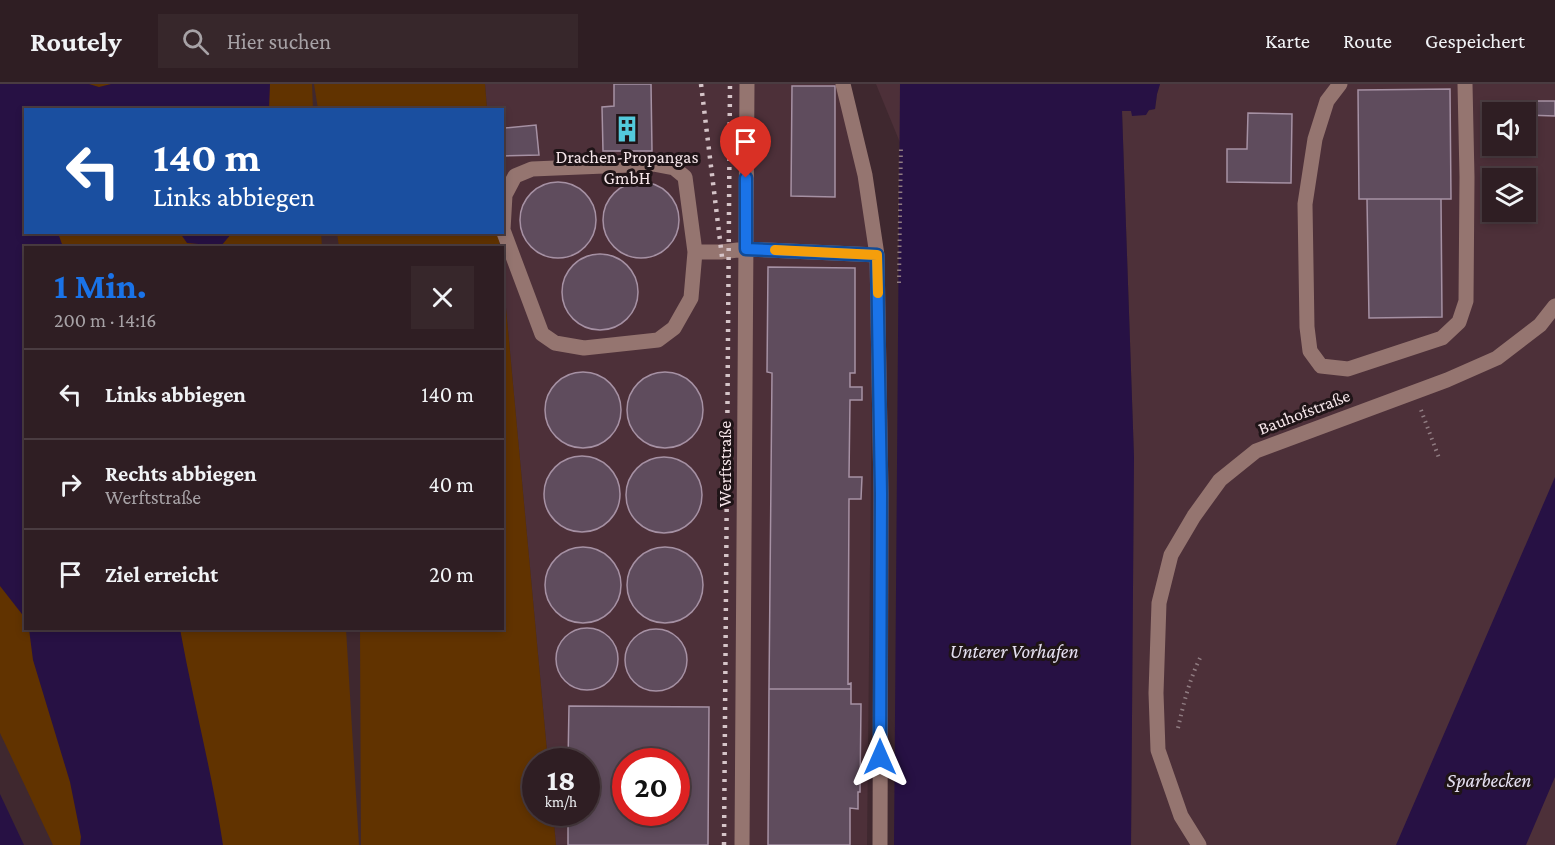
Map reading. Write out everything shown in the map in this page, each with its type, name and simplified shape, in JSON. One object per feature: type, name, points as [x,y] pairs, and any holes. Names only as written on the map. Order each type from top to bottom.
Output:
[{"type":"street","name":"Werftstraße","points":[[742,845],[747,84]]},
{"type":"street","points":[[843,84],[865,175],[877,255],[881,494],[880,845]]},
{"type":"street","points":[[1340,84],[1327,101],[1316,139],[1305,204],[1307,327],[1310,351],[1321,366],[1348,369],[1442,338],[1459,322],[1466,300],[1465,84]]},
{"type":"street","points":[[504,212],[505,195],[515,176],[532,169],[653,164],[674,168],[685,177],[695,252],[691,298],[674,328],[658,340],[584,348],[555,342],[542,334],[504,233]]},
{"type":"street","points":[[695,252],[746,249],[877,255]]},
{"type":"street","name":"Bauhofstraße","points":[[1199,845],[1181,816],[1158,750],[1156,693],[1159,603],[1171,555],[1194,516],[1220,480],[1256,452],[1447,380],[1497,358],[1540,325],[1555,306]]},
{"type":"path","points":[[1414,392],[1439,459]]},
{"type":"path","points":[[1176,735],[1184,698],[1200,658]]},
{"type":"shaded area","points":[[0,84],[312,84],[313,108],[24,108],[24,234],[321,234],[322,246],[24,246],[24,630],[346,630],[359,845],[53,845],[0,733]]},
{"type":"shaded area","points":[[314,84],[485,84],[487,108],[318,108]]},
{"type":"shaded area","points":[[485,84],[847,84],[874,191],[867,845],[556,845],[554,826],[600,826],[600,748],[547,748],[504,287],[504,246],[500,246],[498,234],[504,234],[504,108],[487,108]]},
{"type":"shaded area","points":[[876,84],[900,84],[901,145]]},
{"type":"shaded area","points":[[1160,84],[1555,84],[1555,845],[1131,845],[1134,457],[1122,111],[1132,111],[1132,115],[1155,109]]},
{"type":"shaded area","points":[[337,234],[498,234],[500,246],[339,246]]},
{"type":"shaded area","points":[[504,287],[547,748],[522,748],[522,826],[554,826],[556,845],[361,845],[360,630],[504,630]]},
{"type":"water","points":[[0,84],[89,84],[99,87],[111,84],[270,84],[269,108],[24,108],[24,234],[58,234],[63,246],[24,246],[24,617],[0,586]]},
{"type":"water","name":"Unterer Vorhafen","points":[[900,84],[1160,84],[1155,109],[1149,110],[1146,115],[1132,116],[1131,111],[1122,111],[1134,457],[1131,845],[894,845]]},
{"type":"water","points":[[181,234],[231,234],[221,246],[187,243]]},
{"type":"water","name":"Sparbecken","points":[[1555,477],[1555,777],[1526,845],[1396,845]]},
{"type":"water","points":[[29,630],[180,630],[223,845],[80,845],[81,837],[70,782],[33,660]]},
{"type":"water","points":[[0,794],[24,845],[0,845]]},
{"type":"building","name":"Drachen-Propangas GmbH","points":[[614,84],[651,84],[652,151],[603,151],[602,107],[614,106]]},
{"type":"building","points":[[792,86],[835,86],[835,197],[791,196]]},
{"type":"building","points":[[1450,89],[1451,199],[1359,199],[1358,90]]},
{"type":"building","points":[[1555,101],[1555,116],[1536,115],[1536,102],[1504,102]]},
{"type":"building","points":[[1248,113],[1292,114],[1291,183],[1227,182],[1227,149],[1247,149]]},
{"type":"building","points":[[504,115],[505,128],[536,125],[539,155],[504,156]]},
{"type":"building","points":[[558,182],[572,185],[585,193],[593,206],[596,220],[593,234],[585,247],[572,255],[558,258],[544,255],[531,247],[523,234],[520,220],[523,206],[531,193],[544,185]]},
{"type":"building","points":[[641,182],[655,185],[668,193],[676,206],[679,220],[676,234],[668,247],[655,255],[641,258],[627,255],[614,247],[606,234],[603,220],[606,206],[614,193],[627,185]]},
{"type":"building","points":[[1367,199],[1441,199],[1442,317],[1369,318]]},
{"type":"building","points":[[600,254],[614,257],[627,265],[635,278],[638,292],[635,306],[627,319],[614,327],[600,330],[586,327],[573,319],[565,306],[562,292],[565,278],[573,265],[586,257]]},
{"type":"building","points":[[768,267],[855,268],[855,373],[850,373],[850,387],[862,387],[862,400],[850,400],[849,477],[862,477],[861,499],[849,499],[848,684],[851,683],[851,689],[769,689],[772,373],[767,372]]},
{"type":"building","points":[[583,372],[597,375],[610,383],[618,396],[621,410],[618,424],[610,437],[597,445],[583,448],[569,445],[556,437],[548,424],[545,410],[548,396],[556,383],[569,375]]},
{"type":"building","points":[[665,372],[679,375],[692,383],[700,396],[703,410],[700,424],[692,437],[679,445],[665,448],[651,445],[638,437],[630,424],[627,410],[630,396],[638,383],[651,375]]},
{"type":"building","points":[[582,456],[596,459],[609,467],[617,480],[620,494],[617,508],[609,521],[596,529],[582,532],[568,529],[555,521],[547,508],[544,494],[547,480],[555,467],[568,459]]},
{"type":"building","points":[[664,457],[678,460],[691,468],[699,481],[702,495],[699,509],[691,522],[678,530],[664,533],[650,530],[637,522],[629,509],[626,495],[629,481],[637,468],[650,460]]},
{"type":"building","points":[[583,547],[597,550],[610,558],[618,571],[621,585],[618,599],[610,612],[597,620],[583,623],[569,620],[556,612],[548,599],[545,585],[548,571],[556,558],[569,550]]},
{"type":"building","points":[[665,547],[679,550],[692,558],[700,571],[703,585],[700,599],[692,612],[679,620],[665,623],[651,620],[638,612],[630,599],[627,585],[630,571],[638,558],[651,550]]},
{"type":"building","points":[[581,628],[593,628],[609,637],[616,647],[618,659],[616,671],[609,681],[593,690],[581,690],[570,685],[561,676],[556,665],[556,653],[561,642],[570,633]]},
{"type":"building","points":[[650,629],[662,629],[678,638],[685,648],[687,660],[685,672],[678,682],[662,691],[650,691],[639,686],[630,677],[625,666],[625,654],[630,643],[639,634]]},
{"type":"building","points":[[769,689],[851,689],[851,704],[861,704],[860,792],[858,792],[858,809],[850,808],[850,845],[768,845]]},
{"type":"building","points":[[569,706],[709,707],[708,845],[568,845],[568,826],[600,826],[600,748],[568,748]]},
{"type":"railway","points":[[701,84],[722,257]]},
{"type":"railway","points":[[724,845],[730,84]]},
{"type":"slow traffic","points":[[775,250],[877,255],[878,293]]},
{"type":"place","name":"Drachen-Propangas GmbH","points":[[627,129]]},
{"type":"route","points":[[746,178],[746,249],[877,255],[881,494],[880,757]]}]
